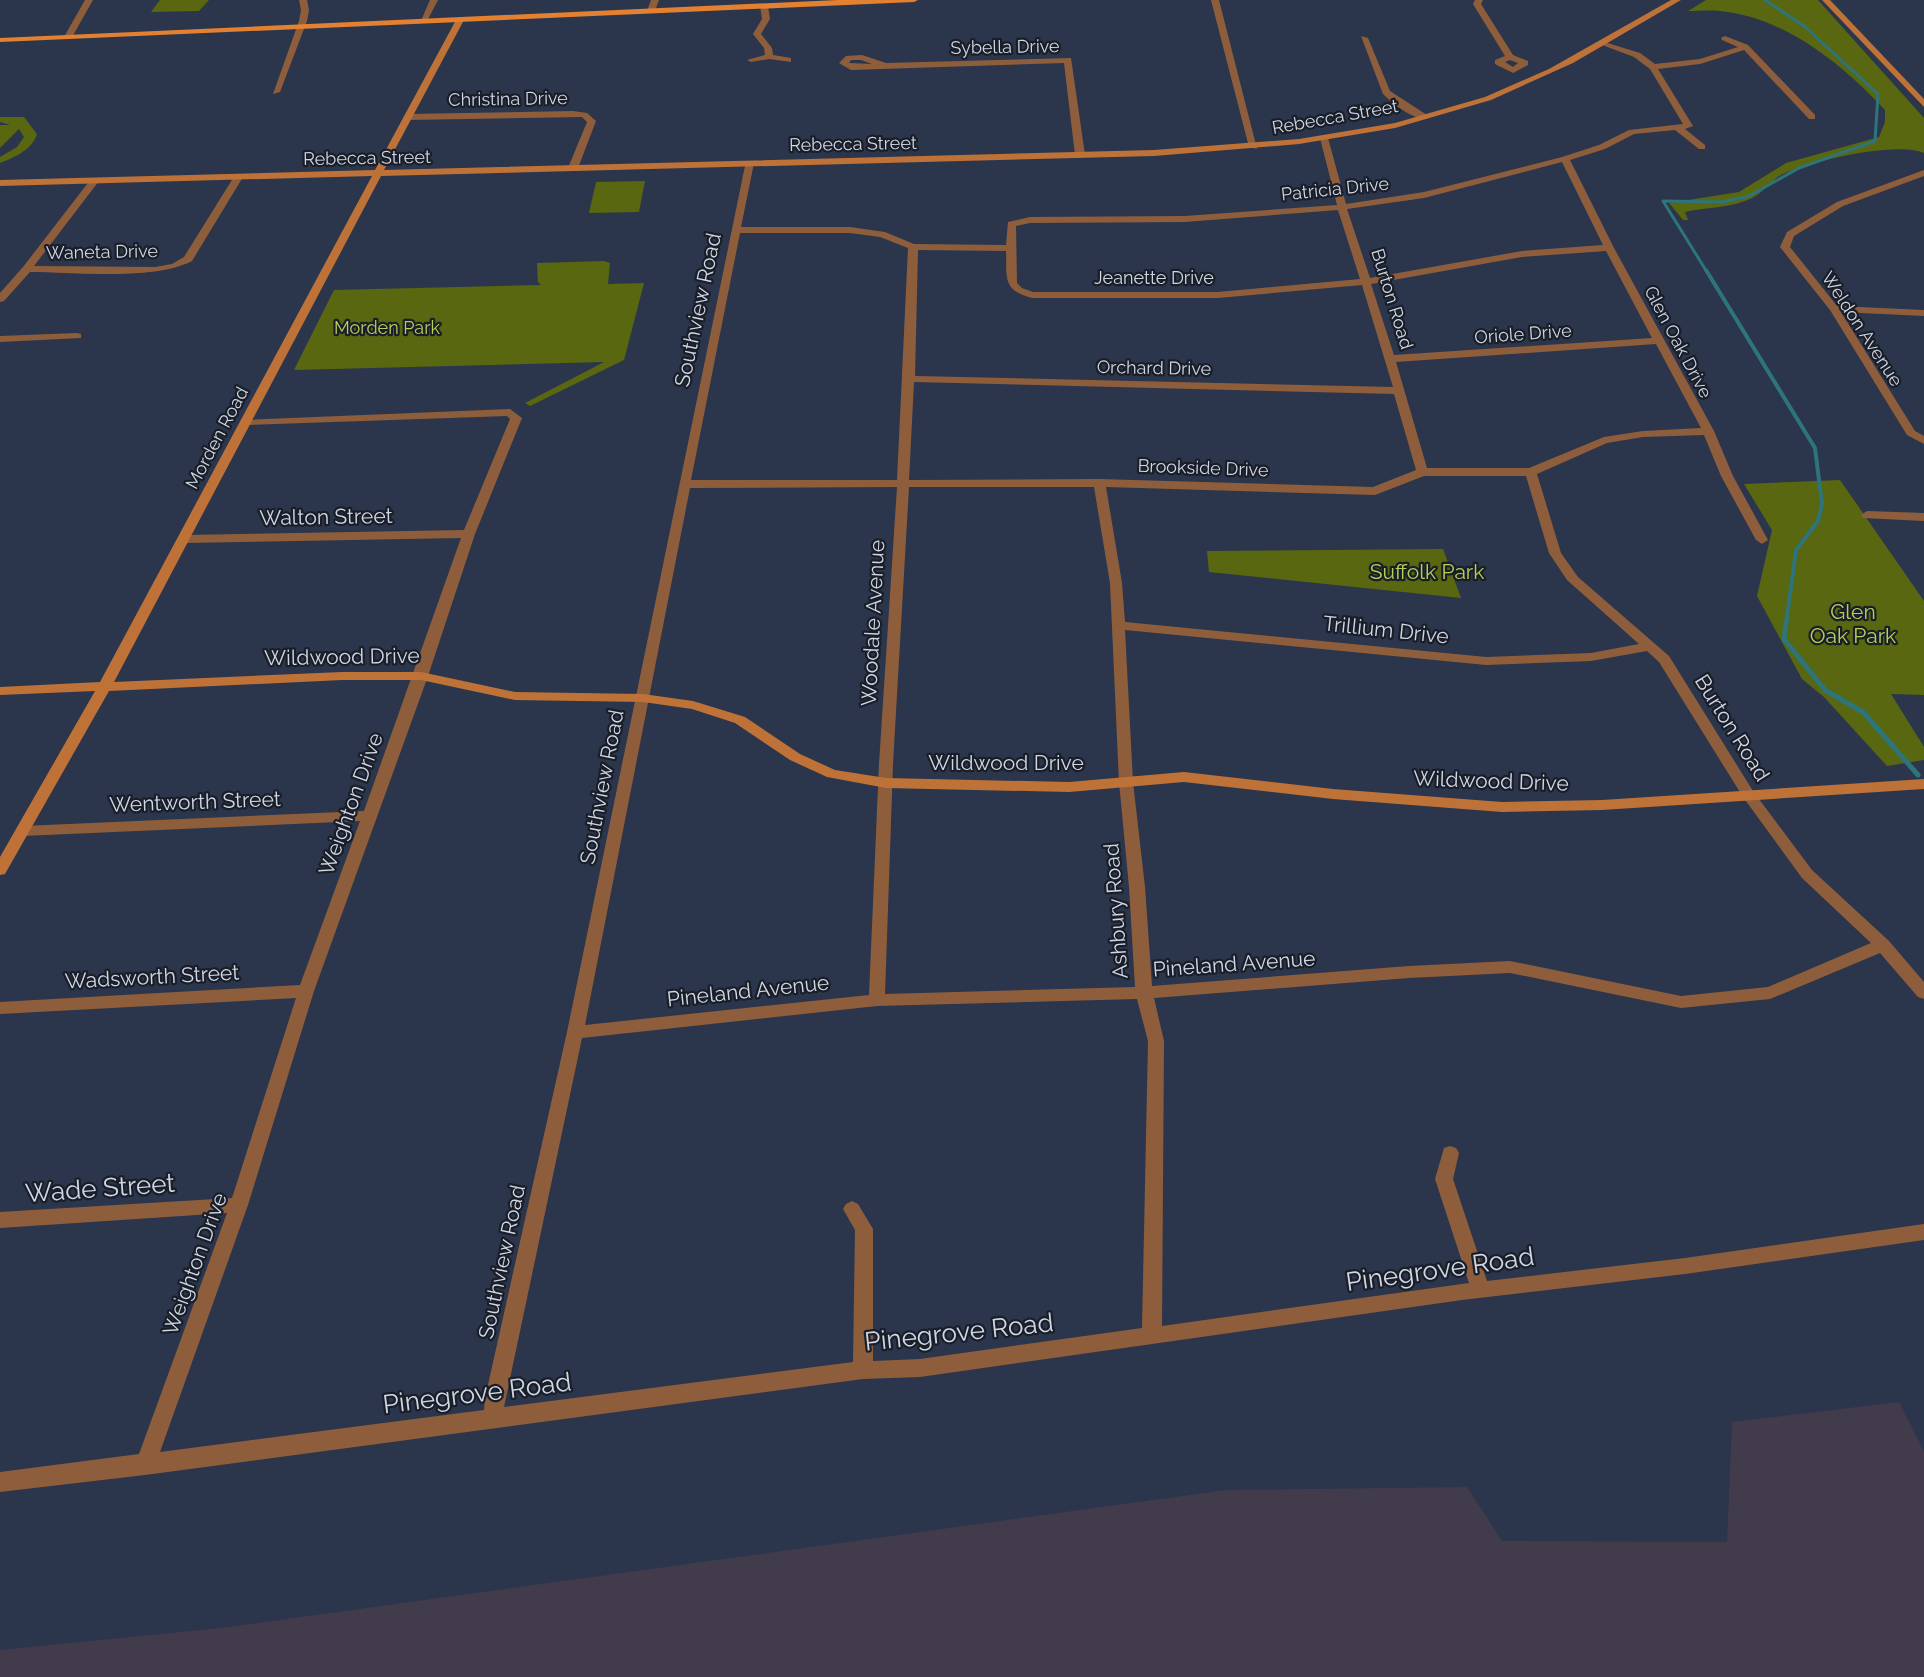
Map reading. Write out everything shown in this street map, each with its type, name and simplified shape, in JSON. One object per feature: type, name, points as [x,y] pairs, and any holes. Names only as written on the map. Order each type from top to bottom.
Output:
[{"type":"main road","points":[[879,0],[914,0]]},
{"type":"main road","points":[[0,40],[890,0]]},
{"type":"street","points":[[68,37],[89,0]]},
{"type":"street","points":[[276,92],[301,26],[305,9],[303,0]]},
{"type":"street","points":[[423,21],[434,0]]},
{"type":"street","points":[[651,11],[655,0]]},
{"type":"street","points":[[1215,0],[1254,147]]},
{"type":"street","points":[[1479,0],[1477,4],[1510,57]]},
{"type":"street","name":"Rebecca Street","points":[[0,183],[1154,153],[1254,147],[1324,138],[1424,117],[1487,99],[1534,80],[1677,0]]},
{"type":"street","points":[[1827,0],[1924,104]]},
{"type":"street","points":[[764,6],[766,19],[757,34],[768,48],[769,57]]},
{"type":"street","name":"Morden Road","points":[[0,870],[105,685],[247,422],[407,117],[434,73],[460,20]]},
{"type":"street","points":[[1364,38],[1386,92],[1393,99],[1424,117]]},
{"type":"street","points":[[1725,38],[1745,47],[1812,117]]},
{"type":"street","points":[[1601,43],[1637,55],[1653,67],[1689,126],[1678,128]]},
{"type":"street","points":[[1653,67],[1699,63],[1745,47]]},
{"type":"street","points":[[752,60],[769,57],[788,60]]},
{"type":"street","name":"Sybella Drive","points":[[885,66],[1068,60],[1080,154]]},
{"type":"street","name":"Christina Drive","points":[[407,117],[584,115],[592,121],[573,168]]},
{"type":"street","points":[[1678,128],[1702,147]]},
{"type":"street","name":"Patricia Drive","points":[[1012,248],[1011,224],[1030,220],[1185,219],[1342,207],[1424,195],[1565,159],[1602,147],[1632,132],[1678,128]]},
{"type":"street","name":"Burton Road","points":[[1324,138],[1342,207],[1390,359],[1422,472]]},
{"type":"street","name":"Glen Oak Drive","points":[[1565,159],[1762,540]]},
{"type":"street","name":"Southview Road","points":[[494,1418],[495,1398],[575,1032],[749,163]]},
{"type":"street","name":"Weldon Avenue","points":[[1924,173],[1840,204],[1790,234],[1785,247],[1834,309],[1911,433],[1924,441]]},
{"type":"street","name":"Waneta Drive","points":[[27,269],[155,270],[175,267],[188,259],[238,177]]},
{"type":"street","points":[[0,299],[27,269],[94,181]]},
{"type":"street","points":[[737,230],[850,230],[882,234],[913,247],[1012,248]]},
{"type":"street","name":"Woodale Avenue","points":[[877,1000],[886,783],[909,379],[913,247]]},
{"type":"street","name":"Jeanette Drive","points":[[1012,248],[1012,283],[1018,290],[1032,295],[1218,295],[1366,282],[1522,254],[1609,248]]},
{"type":"street","points":[[1834,309],[1924,313]]},
{"type":"street","points":[[0,339],[77,336]]},
{"type":"street","name":"Oriole Drive","points":[[1390,359],[1659,341]]},
{"type":"street","name":"Orchard Drive","points":[[909,379],[1399,391]]},
{"type":"street","name":"Weighton Drive","points":[[145,1465],[239,1205],[306,991],[421,676],[469,534],[516,418],[510,412],[489,411],[416,417],[247,422]]},
{"type":"street","name":"Brookside Drive","points":[[686,484],[1099,483],[1375,491],[1422,472],[1531,472],[1604,440],[1642,434],[1707,431]]},
{"type":"street","name":"Burton Road","points":[[1531,472],[1555,554],[1573,580],[1664,659],[1748,794],[1807,874],[1883,945],[1924,993]]},
{"type":"street","name":"Ashbury Road","points":[[1099,483],[1116,583],[1126,782],[1137,887],[1144,993],[1156,1041],[1152,1335]]},
{"type":"street","points":[[1867,515],[1924,517]]},
{"type":"street","name":"Walton Street","points":[[184,539],[469,534]]},
{"type":"street","name":"Trillium Drive","points":[[1117,625],[1486,661],[1591,657],[1651,646]]},
{"type":"street","name":"Wildwood Drive","points":[[0,691],[342,676],[421,676],[515,696],[643,698],[693,705],[740,720],[795,757],[832,774],[886,783],[1069,787],[1185,777],[1333,794],[1502,807],[1602,805],[1924,784]]},
{"type":"street","name":"Wentworth Street","points":[[23,831],[369,816]]},
{"type":"street","name":"Pineland Avenue","points":[[575,1032],[877,1000],[1144,993],[1510,966],[1681,1002],[1770,993],[1883,945]]},
{"type":"street","name":"Wadsworth Street","points":[[0,1008],[306,991]]},
{"type":"street","points":[[1450,1153],[1443,1179],[1481,1290]]},
{"type":"street","name":"Wade Street","points":[[0,1220],[239,1205]]},
{"type":"street","points":[[852,1209],[864,1229],[863,1370]]},
{"type":"street","name":"Pinegrove Road","points":[[0,1482],[145,1465],[863,1370],[920,1368],[1481,1290],[1685,1266],[1924,1232]]},
{"type":"shaded area","points":[[1899,1402],[1924,1451],[1924,1677],[0,1677],[0,1650],[221,1628],[1226,1490],[1467,1487],[1502,1541],[1727,1542],[1732,1422]]},
{"type":"green space","points":[[160,0],[209,0],[199,11],[151,12]]},
{"type":"green space","points":[[1706,0],[1818,0],[1924,118],[1924,153],[1894,149],[1853,154],[1812,164],[1781,175],[1752,198],[1728,206],[1685,212],[1688,220],[1683,220],[1669,203],[1739,192],[1786,163],[1879,137],[1885,122],[1885,110],[1869,93],[1851,76],[1811,46],[1790,33],[1744,15],[1716,11],[1688,11]]},
{"type":"green space","points":[[0,117],[24,117],[37,134],[27,149],[0,163],[0,157],[17,147],[24,137],[19,129],[0,148],[0,125],[10,125],[0,122]]},
{"type":"green space","points":[[645,181],[639,212],[589,213],[596,182]]},
{"type":"green space","name":"Morden Park","points":[[604,261],[610,263],[608,284],[644,283],[624,360],[530,406],[525,403],[604,362],[294,370],[334,290],[541,285],[538,282],[537,263]]},
{"type":"green space","name":"Glen Oak Park","points":[[1840,480],[1924,601],[1924,695],[1891,694],[1924,747],[1924,760],[1887,766],[1824,697],[1802,679],[1757,596],[1772,530],[1744,484]]},
{"type":"green space","name":"Suffolk Park","points":[[1443,549],[1461,598],[1209,572],[1207,551]]},
{"type":"waterway","points":[[1707,272],[1663,201],[1722,202],[1749,196],[1799,168],[1875,141],[1878,94],[1804,26],[1765,0]]},
{"type":"waterway","points":[[1706,270],[1815,448],[1822,504],[1818,521],[1796,550],[1786,624]]},
{"type":"waterway","points":[[1786,622],[1784,639],[1825,690],[1863,712],[1918,775]]}]
